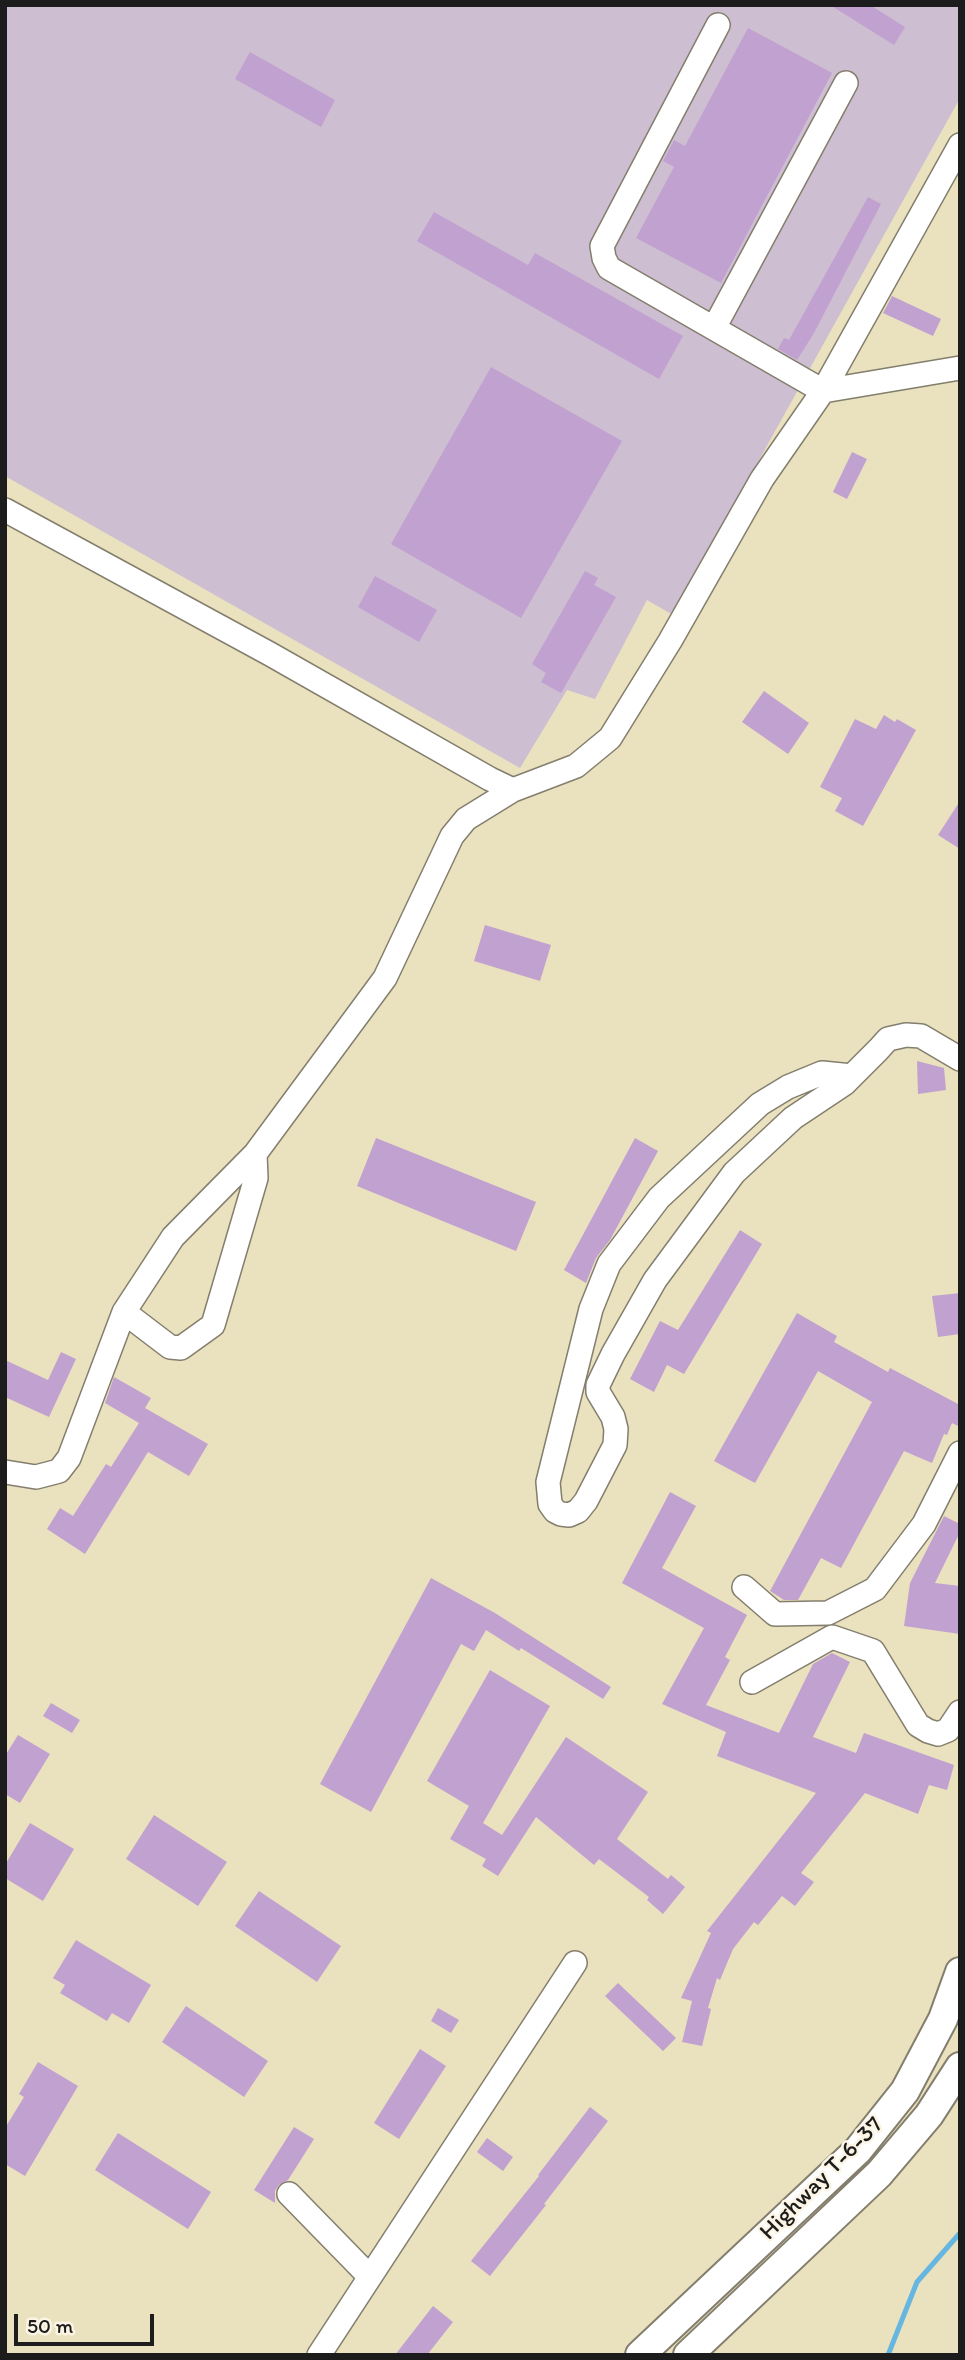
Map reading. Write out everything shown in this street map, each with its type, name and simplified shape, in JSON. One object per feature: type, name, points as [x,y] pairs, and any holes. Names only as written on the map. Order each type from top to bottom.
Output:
[{"type":"main road","name":"Highway T-6-37","points":[[640,2355],[858,2150],[905,2091],[943,2019],[960,1972]]},
{"type":"main road","name":"Highway T-6-37","points":[[688,2355],[879,2174],[929,2115],[960,2067]]},
{"type":"main road","points":[[693,2306],[713,2330]]},
{"type":"lane","points":[[718,25],[602,246],[609,268],[823,391],[960,368]]},
{"type":"lane","points":[[714,328],[846,83]]},
{"type":"lane","points":[[5,1472],[36,1477],[59,1471],[69,1458],[124,1312],[173,1237],[255,1154],[385,978],[452,836],[466,819],[513,790],[576,766],[610,738],[762,480],[823,391],[960,145]]},
{"type":"lane","points":[[5,510],[513,790]]},
{"type":"lane","points":[[852,1076],[822,1073],[788,1087],[760,1104],[659,1198],[609,1264],[591,1309],[548,1482],[550,1504],[555,1511],[569,1515],[578,1511],[586,1501],[615,1445],[616,1429],[613,1417],[598,1392],[598,1385],[655,1280],[734,1173],[793,1118],[852,1076],[888,1039],[906,1035],[921,1036],[960,1059]]},
{"type":"lane","points":[[124,1312],[170,1347],[181,1348],[213,1325],[256,1178],[255,1154]]},
{"type":"lane","points":[[744,1587],[775,1614],[828,1614],[875,1588],[924,1524],[960,1453]]},
{"type":"lane","points":[[752,1682],[832,1637],[873,1651],[919,1725],[928,1731],[938,1734],[948,1730],[960,1712]]},
{"type":"lane","points":[[318,2355],[575,1963]]},
{"type":"lane","points":[[289,2194],[369,2276]]},
{"type":"shaded area","points":[[5,5],[960,5],[960,98],[673,615],[647,600],[595,699],[567,690],[520,768],[5,476]]},
{"type":"building","points":[[830,5],[870,5],[905,27],[894,45]]},
{"type":"building","points":[[748,28],[832,73],[721,283],[636,238],[674,167],[663,161],[674,140],[685,146]]},
{"type":"building","points":[[250,52],[335,100],[321,127],[235,79]]},
{"type":"building","points":[[868,197],[881,204],[814,333],[797,360],[778,349],[784,338],[789,340]]},
{"type":"building","points":[[434,212],[528,265],[535,253],[683,336],[659,379],[417,241]]},
{"type":"building","points":[[892,296],[941,319],[933,336],[883,313]]},
{"type":"building","points":[[491,367],[622,441],[521,618],[391,544]]},
{"type":"building","points":[[852,452],[867,459],[847,499],[833,492]]},
{"type":"building","points":[[585,571],[598,578],[594,585],[616,597],[561,693],[541,682],[546,673],[532,664]]},
{"type":"building","points":[[375,576],[437,610],[419,642],[358,607]]},
{"type":"building","points":[[764,691],[809,723],[788,754],[742,722]]},
{"type":"building","points":[[884,715],[916,730],[863,826],[835,811],[842,798],[820,787],[855,719],[876,729]]},
{"type":"building","points":[[960,801],[960,849],[938,835]]},
{"type":"building","points":[[485,925],[551,945],[540,981],[474,961]]},
{"type":"building","points":[[917,1061],[944,1068],[946,1090],[918,1094]]},
{"type":"building","points":[[376,1138],[536,1202],[516,1251],[357,1186]]},
{"type":"building","points":[[635,1138],[658,1151],[610,1240],[596,1258],[586,1283],[564,1270]]},
{"type":"building","points":[[740,1230],[762,1244],[684,1374],[667,1365],[654,1392],[630,1379],[660,1321],[678,1330]]},
{"type":"building","points":[[960,1293],[960,1334],[938,1337],[932,1296]]},
{"type":"building","points":[[797,1313],[837,1336],[834,1342],[888,1372],[890,1368],[960,1405],[960,1427],[952,1423],[947,1435],[944,1434],[932,1463],[904,1451],[841,1568],[821,1558],[798,1600],[784,1600],[770,1591],[872,1402],[818,1371],[755,1483],[714,1461]]},
{"type":"building","points":[[61,1352],[76,1359],[49,1417],[5,1397],[5,1360],[48,1380]]},
{"type":"building","points":[[114,1377],[151,1398],[145,1408],[208,1444],[189,1476],[148,1452],[85,1554],[47,1529],[60,1508],[73,1516],[106,1464],[111,1467],[139,1423],[105,1403]]},
{"type":"building","points":[[670,1492],[696,1506],[662,1568],[747,1615],[725,1657],[730,1660],[706,1705],[779,1733],[813,1664],[832,1653],[850,1662],[813,1737],[856,1753],[864,1733],[954,1765],[947,1790],[929,1785],[918,1814],[865,1793],[801,1873],[814,1882],[795,1906],[782,1896],[758,1925],[754,1922],[733,1949],[720,1980],[717,1978],[708,2008],[711,2009],[702,2046],[682,2042],[692,2001],[681,1998],[711,1933],[707,1931],[816,1793],[717,1756],[726,1732],[662,1704],[704,1628],[622,1583]]},
{"type":"building","points":[[944,1516],[960,1524],[960,1532],[935,1583],[960,1586],[960,1634],[904,1626],[910,1583]]},
{"type":"building","points":[[431,1578],[495,1613],[611,1687],[603,1699],[521,1648],[519,1651],[486,1630],[474,1651],[461,1644],[371,1812],[320,1784]]},
{"type":"building","points":[[490,1670],[550,1706],[483,1823],[502,1835],[566,1737],[648,1792],[617,1839],[668,1879],[671,1875],[685,1887],[663,1914],[647,1900],[649,1897],[599,1859],[594,1865],[536,1817],[498,1876],[482,1866],[486,1859],[450,1839],[469,1806],[427,1781]]},
{"type":"building","points":[[51,1703],[80,1720],[72,1733],[43,1716]]},
{"type":"building","points":[[18,1735],[50,1754],[20,1803],[5,1794],[5,1756]]},
{"type":"building","points":[[154,1815],[227,1862],[198,1906],[126,1859]]},
{"type":"building","points":[[30,1823],[74,1849],[43,1901],[5,1878],[5,1865]]},
{"type":"building","points":[[259,1891],[341,1946],[317,1982],[235,1926]]},
{"type":"building","points":[[76,1940],[151,1985],[129,2023],[112,2013],[107,2021],[60,1993],[65,1985],[53,1978]]},
{"type":"building","points":[[618,1983],[676,2038],[663,2051],[605,1996]]},
{"type":"building","points":[[186,2006],[268,2061],[244,2097],[162,2042]]},
{"type":"building","points":[[438,2008],[459,2020],[451,2033],[431,2021]]},
{"type":"building","points":[[420,2049],[446,2066],[399,2139],[374,2123]]},
{"type":"building","points":[[38,2062],[78,2086],[25,2176],[5,2164],[5,2128],[24,2097],[19,2094]]},
{"type":"building","points":[[590,2107],[608,2121],[490,2276],[471,2261]]},
{"type":"building","points":[[294,2127],[314,2139],[288,2180],[275,2191],[275,2203],[254,2190]]},
{"type":"building","points":[[118,2133],[211,2192],[188,2229],[95,2170]]},
{"type":"building","points":[[487,2138],[513,2157],[503,2171],[477,2152]]},
{"type":"building","points":[[433,2306],[453,2322],[427,2355],[395,2355]]},
{"type":"waterway","points":[[888,2355],[917,2282],[960,2233]]}]
